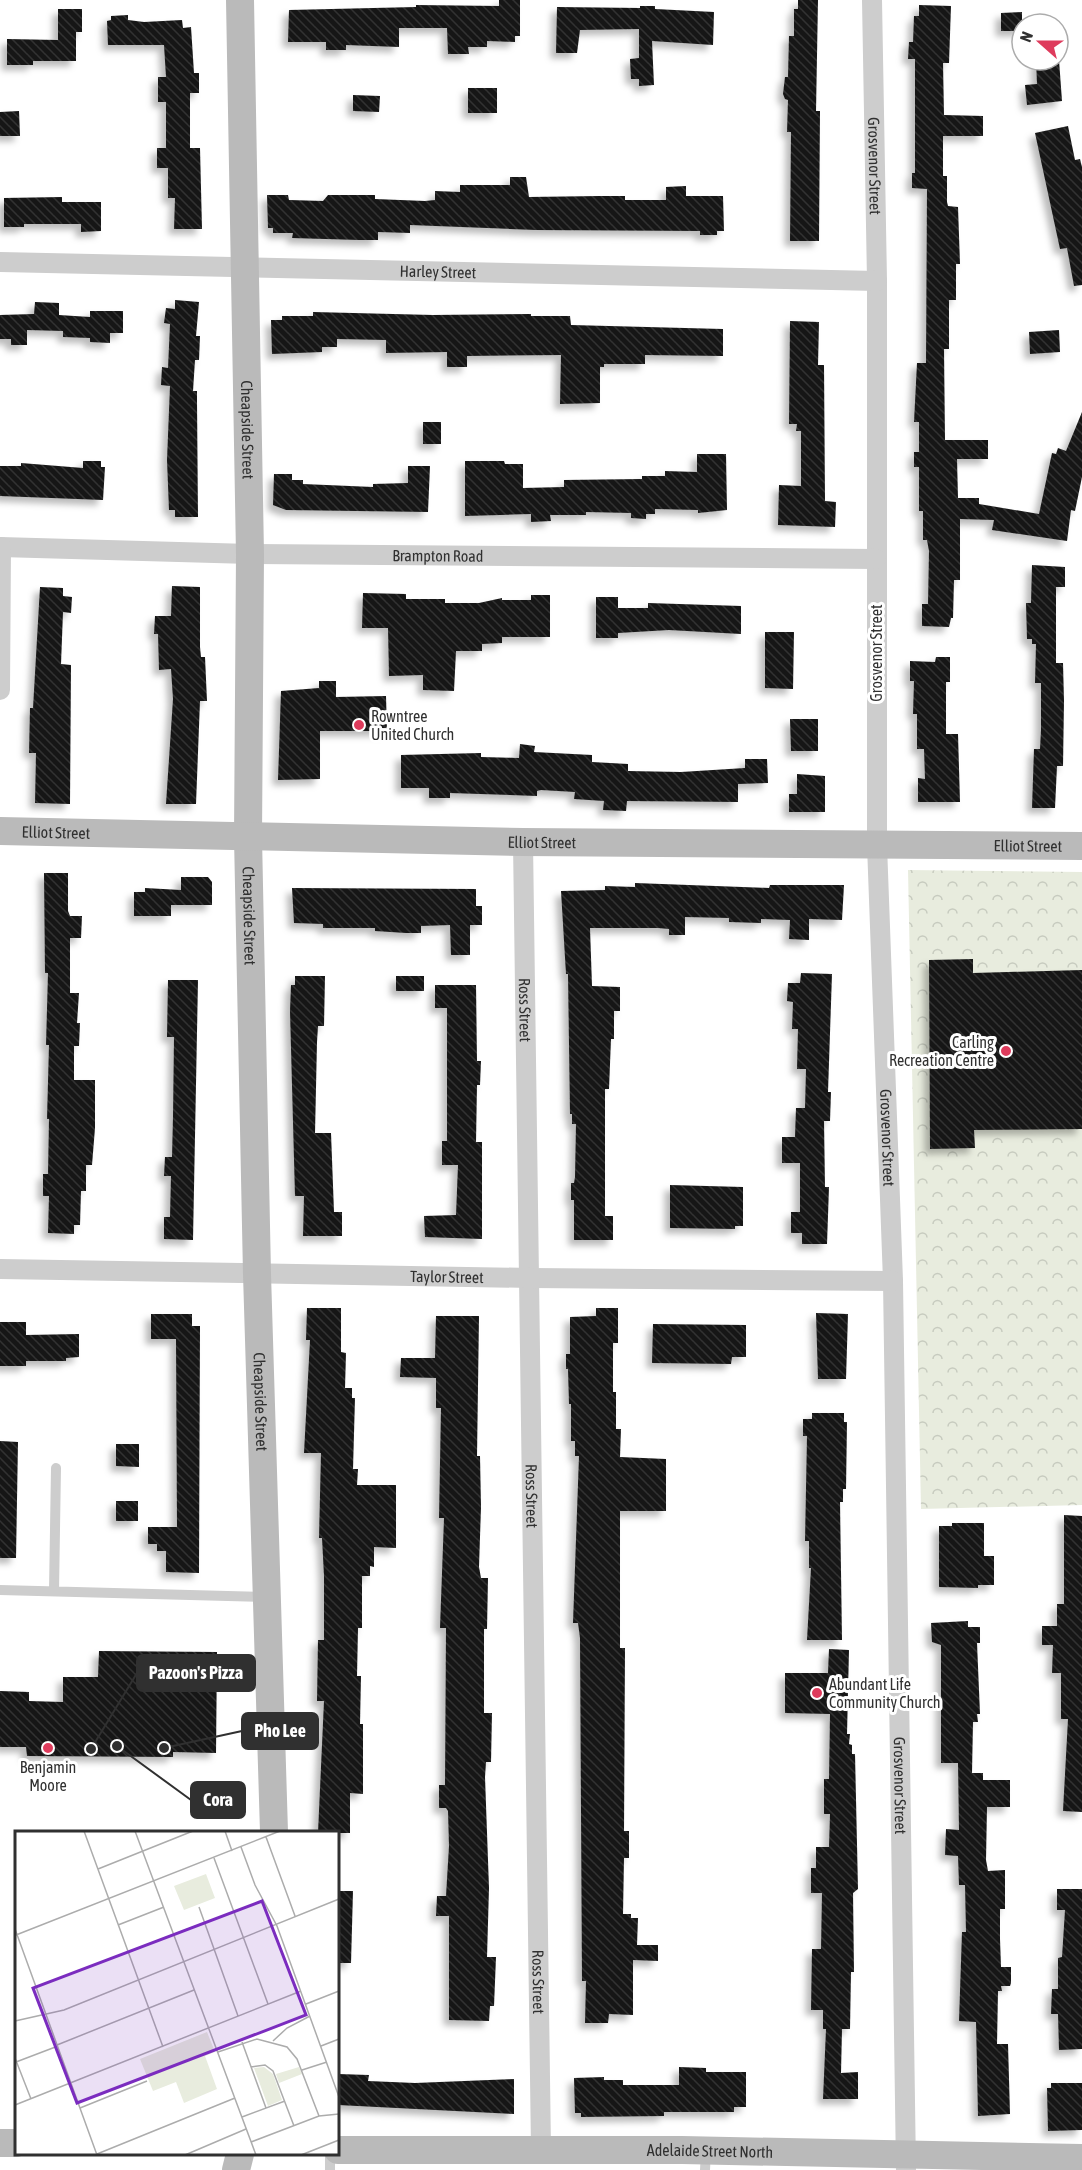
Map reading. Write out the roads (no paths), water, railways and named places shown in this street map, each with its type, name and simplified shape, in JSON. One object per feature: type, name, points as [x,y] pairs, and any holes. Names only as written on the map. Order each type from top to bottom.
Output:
[{"type":"street","name":"Cheapside Street","points":[[240,0],[250,554],[248,837],[257,1274],[274,1831]]},
{"type":"street","name":"Grosvenor Street","points":[[872,0],[877,281],[877,845],[893,1281],[906,2162]]},
{"type":"street","name":"Harley Street","points":[[0,262],[877,281]]},
{"type":"street","name":"Brampton Road","points":[[1,547],[250,554],[876,559]]},
{"type":"street","points":[[0,690],[1,547]]},
{"type":"street","name":"Elliot Street","points":[[0,831],[523,842],[1082,846]]},
{"type":"street","name":"Ross Street","points":[[523,842],[552,2157]]},
{"type":"street","name":"Taylor Street","points":[[0,1269],[531,1278],[893,1281]]},
{"type":"street","name":"Adelaide Street North","points":[[339,2150],[705,2160],[906,2162],[1082,2158]]},
{"type":"street","points":[[236,2170],[240,2155]]},
{"type":"lane","points":[[54,1591],[56,1468]]},
{"type":"lane","points":[[0,1590],[268,1597]]},
{"type":"place","name":"Rowntree United Church","points":[[359,725]]},
{"type":"place","name":"Carling Recreation Centre","points":[[1006,1051]]},
{"type":"place","name":"Abundant Life Community Church","points":[[817,1693]]},
{"type":"place","name":"Cora","points":[[117,1746]]},
{"type":"place","name":"Benjamin Moore","points":[[48,1748]]},
{"type":"place","name":"Pho Lee","points":[[164,1748]]},
{"type":"place","name":"Pazoon's Pizza","points":[[91,1749]]}]
